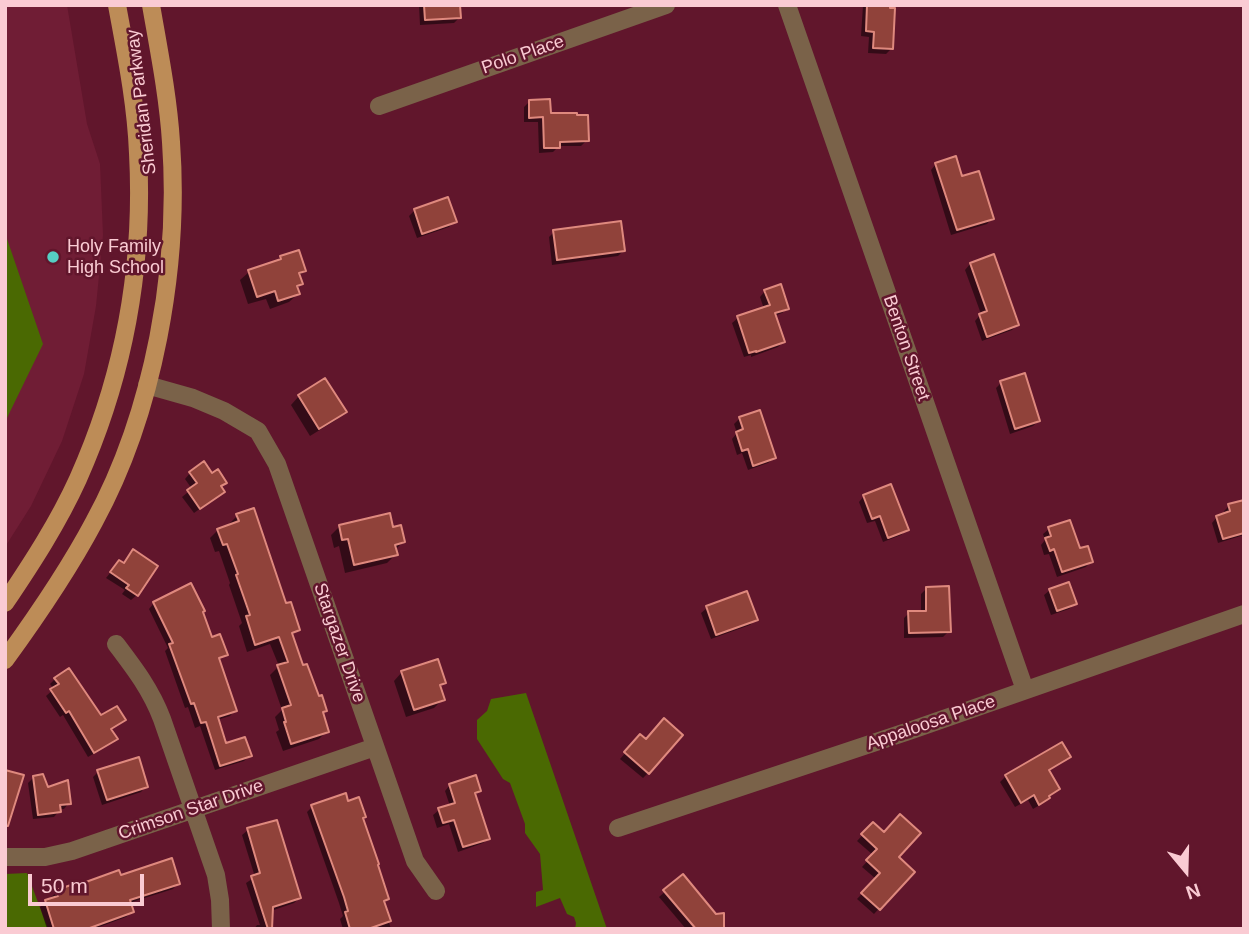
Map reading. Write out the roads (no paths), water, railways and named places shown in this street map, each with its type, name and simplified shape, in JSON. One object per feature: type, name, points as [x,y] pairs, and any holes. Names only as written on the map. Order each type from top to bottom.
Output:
[{"type":"main road","name":"Sheridan Parkway","points":[[5,603],[52,530],[78,479],[115,372],[133,291],[140,207],[138,152],[130,78],[117,5]]},
{"type":"main road","name":"Sheridan Parkway","points":[[5,660],[54,592],[95,520],[126,450],[147,385],[163,310],[172,226],[171,140],[151,5]]},
{"type":"street","name":"Polo Place","points":[[379,106],[666,5]]},
{"type":"street","name":"Benton Street","points":[[788,5],[1025,690]]},
{"type":"street","name":"Stargazer Drive","points":[[147,385],[193,398],[224,411],[258,431],[277,464],[415,861],[436,891]]},
{"type":"street","name":"Appaloosa Place","points":[[618,828],[1244,614]]},
{"type":"street","points":[[116,644],[141,676],[155,701],[216,875],[221,929]]},
{"type":"street","name":"Crimson Star Drive","points":[[5,857],[45,857],[72,851],[374,747]]},
{"type":"place","name":"Holy Family High School","points":[[53,257]]}]
